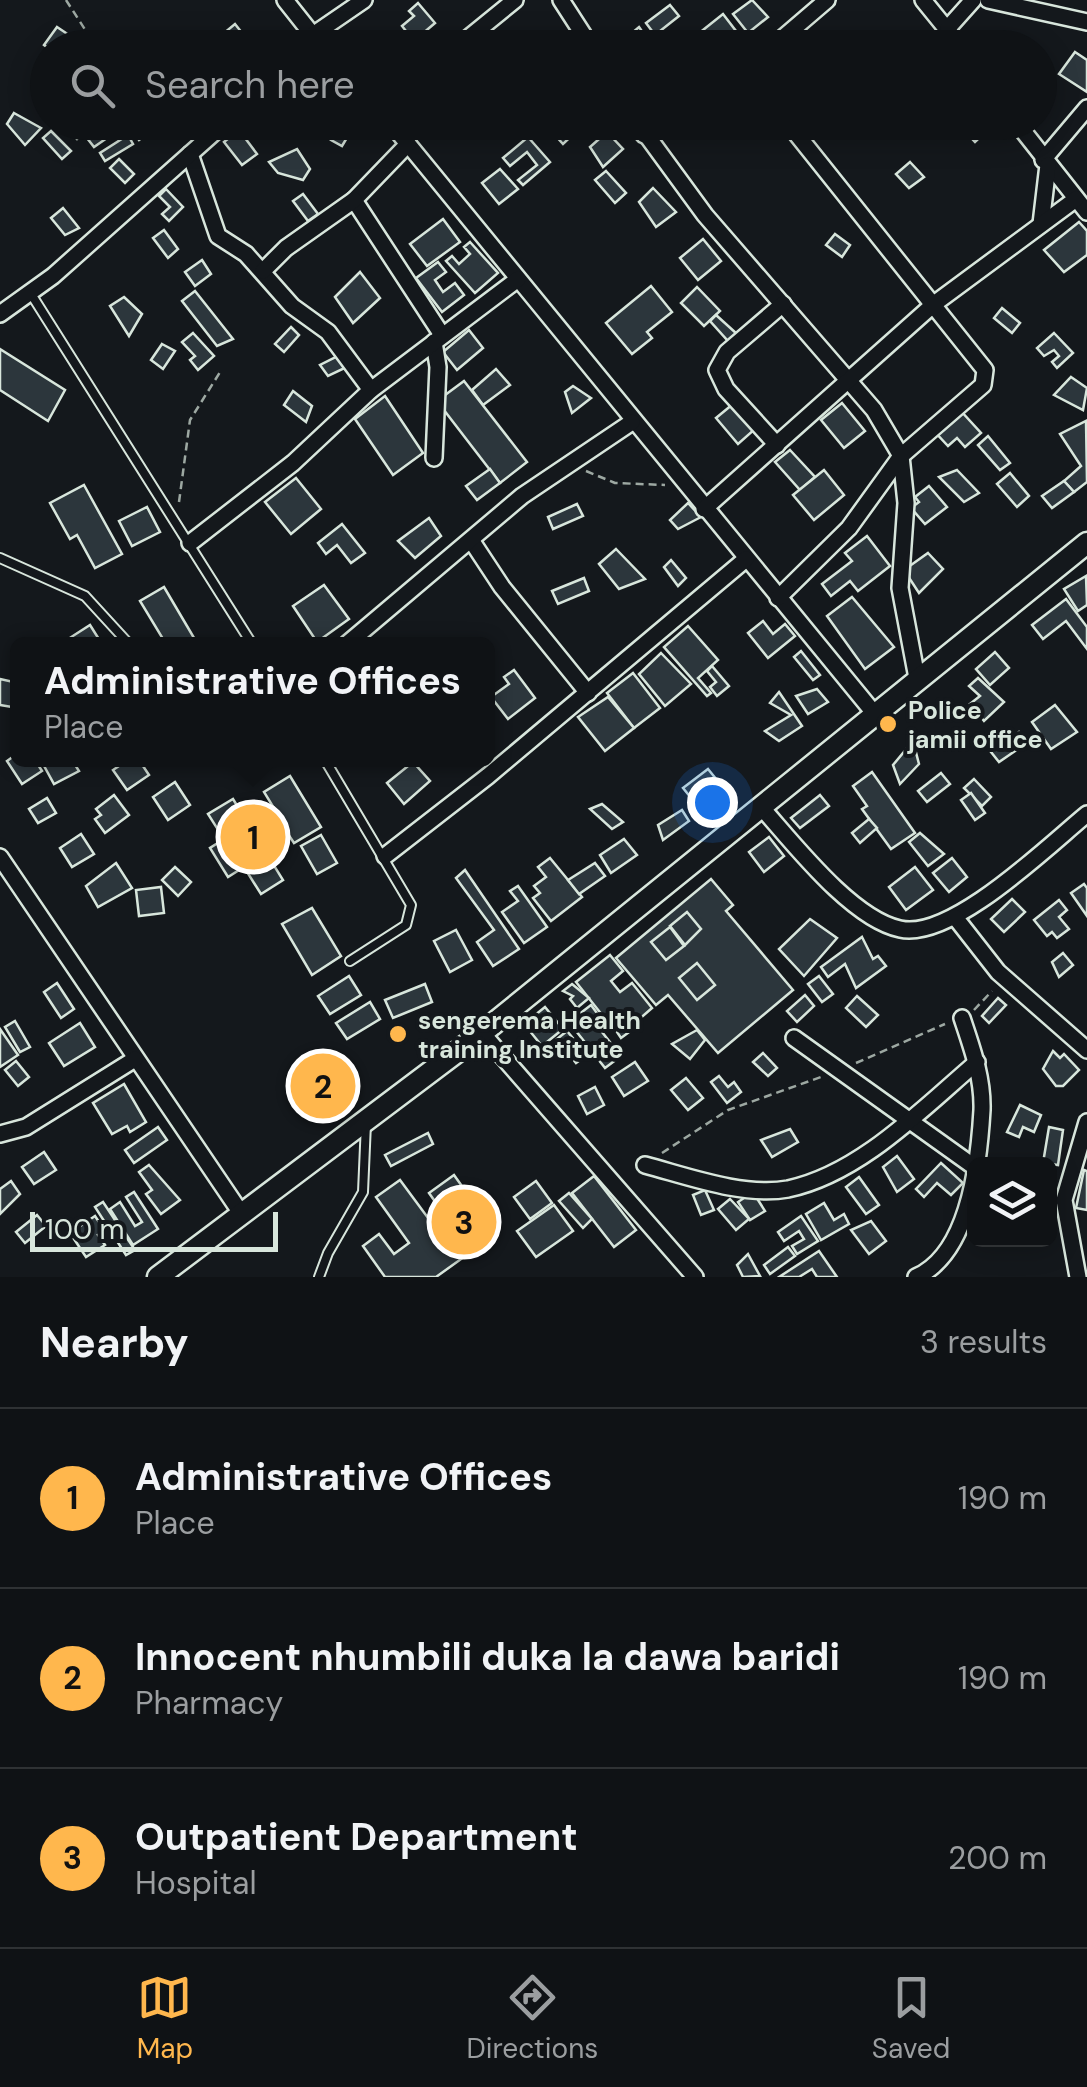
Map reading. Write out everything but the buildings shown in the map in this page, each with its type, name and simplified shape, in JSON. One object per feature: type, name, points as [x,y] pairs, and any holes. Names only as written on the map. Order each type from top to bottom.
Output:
[{"type":"main road","points":[[158,1277],[482,1033],[1087,543]]},
{"type":"street","points":[[286,0],[307,30]]},
{"type":"street","points":[[331,30],[364,0]]},
{"type":"street","points":[[478,30],[515,0]]},
{"type":"street","points":[[561,0],[580,30]]},
{"type":"street","points":[[792,30],[826,0]]},
{"type":"street","points":[[923,0],[948,28],[973,0]]},
{"type":"street","points":[[988,0],[1087,22]]},
{"type":"street","points":[[1041,224],[1045,162],[1087,108]]},
{"type":"street","points":[[0,314],[31,294],[206,140]]},
{"type":"street","points":[[405,140],[874,713]]},
{"type":"street","points":[[648,140],[705,215],[874,410],[901,456],[906,504],[900,588],[917,678]]},
{"type":"street","points":[[778,598],[848,528],[901,456],[983,386],[985,370],[802,140]]},
{"type":"street","points":[[1029,140],[1087,212]]},
{"type":"street","points":[[263,271],[286,248],[354,200],[408,144]]},
{"type":"street","points":[[190,154],[218,236],[263,271],[292,306],[339,344],[371,390]]},
{"type":"street","points":[[704,509],[934,304],[1076,198]]},
{"type":"street","points":[[354,200],[438,339],[434,458]]},
{"type":"street","points":[[190,543],[293,463],[371,390],[518,279]]},
{"type":"street","points":[[777,445],[726,389],[717,370],[726,352],[783,304]]},
{"type":"street","points":[[355,637],[522,496],[632,422]]},
{"type":"street","points":[[471,540],[502,588],[588,693]]},
{"type":"street","points":[[385,856],[588,693],[746,559]]},
{"type":"street","points":[[762,808],[813,866],[872,916],[900,929],[928,929],[954,917],[1087,814]]},
{"type":"street","points":[[0,857],[242,1213]]},
{"type":"street","points":[[954,917],[998,972],[1087,1050]]},
{"type":"street","points":[[962,1018],[977,1062],[982,1108],[974,1157]]},
{"type":"street","points":[[482,1033],[695,1277]]},
{"type":"street","points":[[794,1038],[912,1118],[967,1161]]},
{"type":"street","points":[[0,1134],[26,1127],[136,1059]]},
{"type":"street","points":[[644,1165],[756,1189],[786,1189],[848,1164],[912,1118],[977,1062]]},
{"type":"street","points":[[1078,1277],[1064,1200],[1087,1122]]},
{"type":"street","points":[[916,1277],[937,1273],[955,1240],[967,1191]]},
{"type":"lane","points":[[31,294],[248,637]]},
{"type":"lane","points":[[0,558],[85,596],[123,637]]},
{"type":"lane","points":[[329,767],[412,905],[406,926],[350,960]]},
{"type":"lane","points":[[320,1277],[328,1252],[363,1192],[366,1119]]},
{"type":"path","points":[[66,0],[85,30]]},
{"type":"path","points":[[177,523],[190,420],[222,369]]},
{"type":"path","points":[[572,462],[615,483],[684,485]]},
{"type":"path","points":[[644,1165],[728,1110],[842,1070],[904,1039],[962,1018],[982,1006],[998,972]]},
{"type":"place","name":"Police jamii office","points":[[888,724]]},
{"type":"place","name":"Administrative Offices","points":[[253,837]]},
{"type":"place","name":"sengerema Health training Institute","points":[[398,1034]]},
{"type":"place","name":"Innocent nhumbili duka la dawa baridi","points":[[323,1086]]},
{"type":"place","name":"Outpatient Department","points":[[464,1222]]}]
